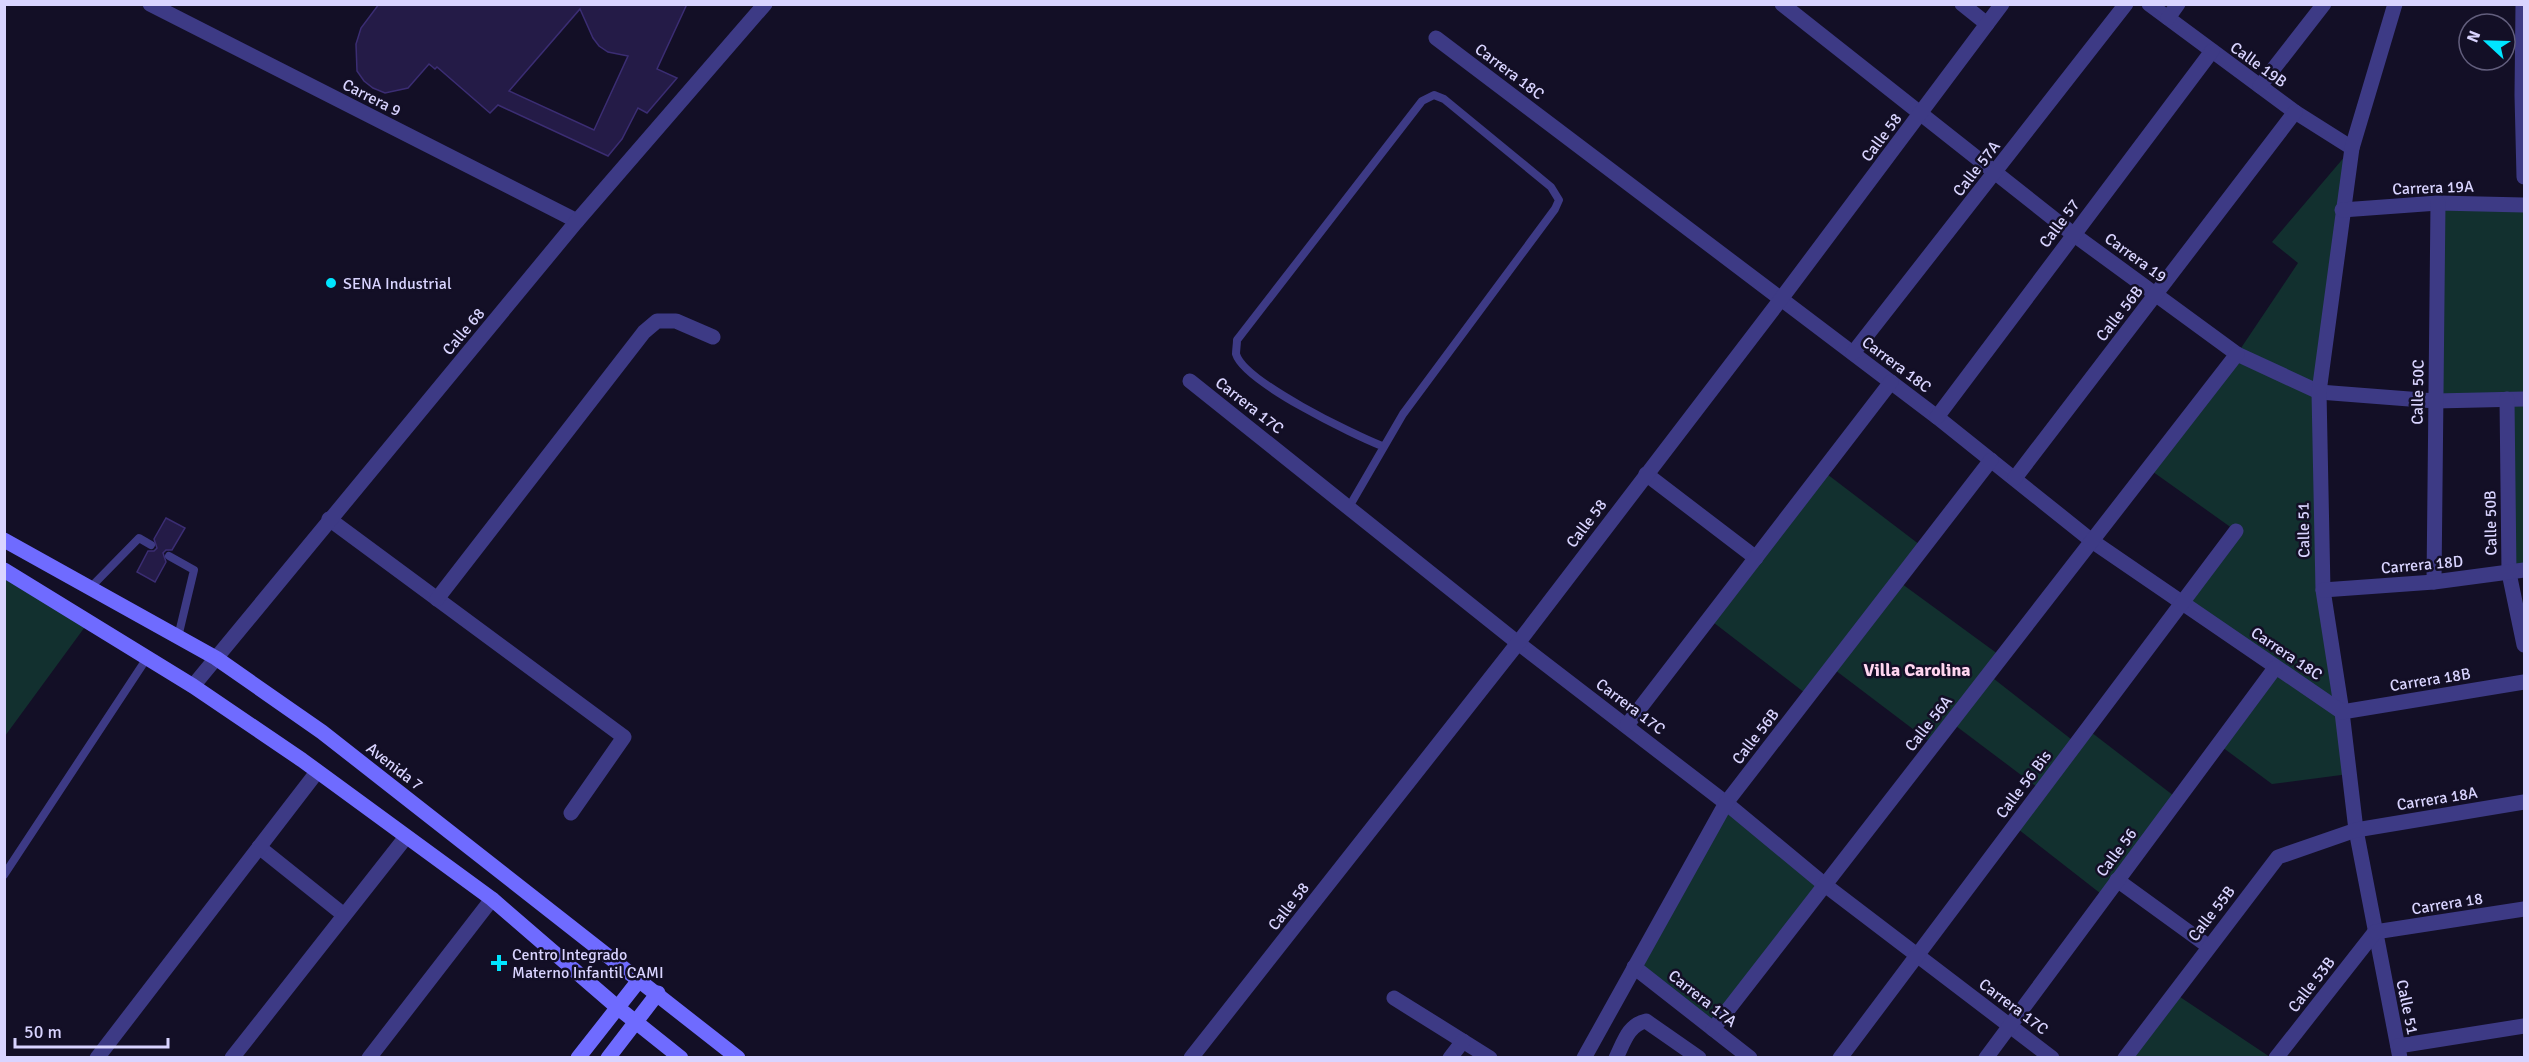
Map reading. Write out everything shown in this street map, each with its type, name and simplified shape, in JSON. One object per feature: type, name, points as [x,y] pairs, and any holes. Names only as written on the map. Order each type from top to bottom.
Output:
[{"type":"main road","name":"Avenida 7","points":[[4,540],[216,658],[322,732],[658,993],[738,1058]]},
{"type":"main road","points":[[4,570],[193,686],[317,772],[492,899],[681,1058]]},
{"type":"main road","points":[[578,1058],[640,979]]},
{"type":"main road","points":[[608,1058],[658,993]]},
{"type":"street","name":"Carrera 9","points":[[150,4],[577,221]]},
{"type":"street","name":"Calle 68","points":[[193,686],[577,221],[765,4]]},
{"type":"street","name":"Carrera 19","points":[[1782,4],[2073,234],[2237,354],[2319,392],[2435,401],[2524,399]]},
{"type":"street","points":[[1962,4],[1987,24]]},
{"type":"street","name":"Calle 58","points":[[1191,1058],[1518,643],[1781,299],[2002,4]]},
{"type":"street","name":"Calle 57A","points":[[1853,353],[1997,172],[2126,4]]},
{"type":"street","name":"Calle 19B","points":[[2149,4],[2295,112],[2352,148]]},
{"type":"street","points":[[2168,18],[2178,4]]},
{"type":"street","points":[[2260,86],[2324,4]]},
{"type":"street","name":"Calle 51","points":[[2395,4],[2352,148],[2319,392],[2323,590],[2342,712],[2356,830],[2399,1052]]},
{"type":"street","points":[[2523,4],[2524,177]]},
{"type":"street","name":"Carrera 18C","points":[[1436,38],[1891,382],[2092,541],[2342,712]]},
{"type":"street","name":"Calle 57","points":[[1936,417],[2212,51]]},
{"type":"street","name":"Calle 56B","points":[[2015,478],[2295,112]]},
{"type":"street","name":"Carrera 19A","points":[[2342,210],[2439,203],[2524,205]]},
{"type":"street","name":"Calle 50C","points":[[2434,582],[2439,203]]},
{"type":"street","points":[[437,599],[644,332],[657,321],[676,321],[713,337]]},
{"type":"street","name":"Calle 56A","points":[[1713,1029],[2237,354]]},
{"type":"street","name":"Carrera 17C","points":[[1190,381],[1518,643],[1726,803],[1825,885],[2052,1058]]},
{"type":"street","points":[[1627,725],[1891,382]]},
{"type":"street","name":"Calle 50B","points":[[2507,399],[2509,573],[2524,645]]},
{"type":"street","name":"Calle 56B","points":[[1584,1058],[1726,803],[1991,460]]},
{"type":"street","points":[[1646,474],[1756,558]]},
{"type":"street","points":[[329,519],[624,737],[571,813]]},
{"type":"street","name":"Calle 56 Bis","points":[[1840,1058],[2236,531]]},
{"type":"street","name":"Carrera 18D","points":[[2323,590],[2434,582],[2524,570]]},
{"type":"street","name":"Calle 56","points":[[1986,1058],[2275,668]]},
{"type":"street","name":"Carrera 18B","points":[[2342,712],[2524,682]]},
{"type":"street","points":[[97,1058],[317,772]]},
{"type":"street","name":"Carrera 18A","points":[[2356,830],[2524,802]]},
{"type":"street","name":"Calle 55B","points":[[2125,1058],[2278,856],[2356,830]]},
{"type":"street","points":[[232,1058],[406,837]]},
{"type":"street","points":[[259,847],[344,915]]},
{"type":"street","points":[[2117,880],[2208,946]]},
{"type":"street","points":[[369,1058],[492,899]]},
{"type":"street","name":"Carrera 18","points":[[2374,932],[2524,909]]},
{"type":"street","name":"Calle 53B","points":[[2276,1058],[2374,932]]},
{"type":"street","name":"Carrera 17A","points":[[1634,967],[1750,1058]]},
{"type":"street","points":[[1394,998],[1490,1058]]},
{"type":"street","points":[[1616,1058],[1636,1023],[1646,1021],[1699,1058]]},
{"type":"street","points":[[2399,1052],[2524,1026]]},
{"type":"street","points":[[1450,1058],[1463,1041]]},
{"type":"lane","points":[[1349,507],[1382,446],[1403,414],[1559,200],[1551,187],[1444,99],[1434,95],[1422,101],[1237,340],[1236,354],[1243,365],[1296,405],[1382,446]]},
{"type":"lane","points":[[90,588],[139,538],[151,545]]},
{"type":"lane","points":[[169,556],[194,570],[178,637]]},
{"type":"lane","points":[[4,875],[147,658]]},
{"type":"green space","points":[[2352,148],[2319,392],[2323,590],[2349,774],[2272,784],[2218,744],[2275,668],[2182,603],[2236,531],[2149,469],[2237,354],[2298,263],[2272,242]]},
{"type":"green space","points":[[2438,203],[2524,205],[2524,570],[2509,573],[2507,399],[2435,401]]},
{"type":"green space","points":[[1823,471],[1924,548],[1898,581],[2002,657],[1989,675],[2076,743],[2087,729],[2178,799],[2105,897],[2014,826],[2041,790],[1952,723],[1934,745],[1831,667],[1809,696],[1709,619]]},
{"type":"green space","points":[[5,576],[87,624],[5,736]]},
{"type":"green space","points":[[1726,803],[1825,885],[1713,1029],[1634,967]]},
{"type":"green space","points":[[2174,993],[2270,1057],[2125,1058]]},
{"type":"building","points":[[379,4],[687,4],[657,69],[677,78],[647,113],[638,108],[622,139],[608,156],[498,105],[490,113],[437,67],[435,69],[429,64],[408,88],[385,93],[373,88],[357,71],[356,44],[361,28]],"holes":[[[580,9],[593,38],[608,52],[628,56],[594,130],[509,91]]]},
{"type":"building","points":[[166,518],[185,528],[172,550],[166,550],[163,553],[166,562],[155,582],[137,572],[148,551],[154,551],[157,548],[154,539]]},
{"type":"place","name":"SENA Industrial","points":[[331,283]]},
{"type":"place","name":"Centro Integrado Materno Infantil CAMI","points":[[499,963]]},
{"type":"district","name":"Villa Carolina","points":[[1917,670]]}]
